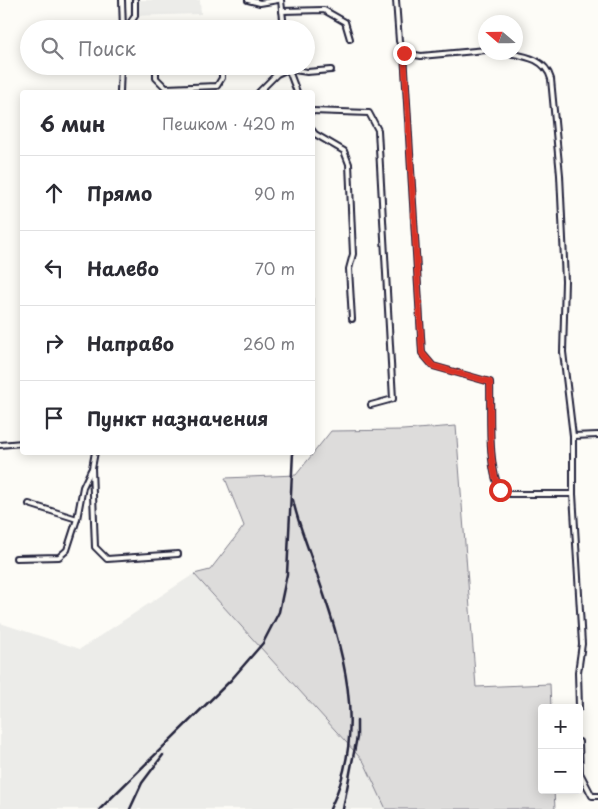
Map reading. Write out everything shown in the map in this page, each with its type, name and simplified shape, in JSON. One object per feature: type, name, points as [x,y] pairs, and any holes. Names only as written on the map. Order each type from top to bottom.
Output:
[{"type":"lane","points":[[122,0],[123,20]]},
{"type":"lane","points":[[133,20],[136,16],[136,0]]},
{"type":"lane","points":[[248,0],[260,3],[279,0],[283,20]]},
{"type":"lane","points":[[396,0],[399,40],[404,53],[422,353],[433,366],[490,382],[493,461],[495,480],[500,490],[510,494],[573,494]]},
{"type":"lane","points":[[282,11],[324,10],[345,22],[350,39]]},
{"type":"lane","points":[[404,53],[421,56],[478,51]]},
{"type":"lane","points":[[523,55],[548,69],[551,79],[560,175],[566,281],[563,352],[573,436],[573,494],[582,644],[578,672],[579,704]]},
{"type":"lane","points":[[315,71],[331,70]]},
{"type":"lane","points":[[120,90],[121,75]]},
{"type":"lane","points":[[156,75],[156,78],[166,88],[191,88],[217,86],[222,75]]},
{"type":"lane","points":[[260,90],[276,75]]},
{"type":"lane","points":[[291,75],[296,90]]},
{"type":"lane","points":[[315,111],[368,113],[378,130],[393,399],[371,405]]},
{"type":"lane","points":[[315,133],[344,151],[349,164],[353,254],[349,269],[352,319]]},
{"type":"lane","points":[[573,436],[598,435]]},
{"type":"lane","points":[[0,445],[20,443]]},
{"type":"lane","points":[[94,455],[92,468],[95,547],[107,559],[178,554]]},
{"type":"lane","points":[[16,558],[59,557],[67,550],[83,487],[92,468]]},
{"type":"lane","points":[[28,504],[76,520]]},
{"type":"lane","points":[[579,749],[580,773],[592,796],[598,796]]},
{"type":"shaded area","points":[[130,0],[200,0],[201,14],[130,16]]},
{"type":"shaded area","points":[[456,426],[476,687],[550,684],[551,704],[538,704],[538,794],[554,794],[555,809],[386,809],[364,762],[194,574],[210,570],[244,526],[225,478],[296,475],[312,455],[315,455],[315,451],[331,431],[403,430]]},
{"type":"shaded area","points":[[194,574],[364,762],[386,809],[0,809],[0,623],[80,649]]},
{"type":"railway","points":[[100,809],[231,680],[263,643],[279,612],[287,574],[293,455]]},
{"type":"railway","points":[[293,500],[335,629],[348,689],[350,719],[348,749],[342,779],[330,809]]},
{"type":"railway","points":[[343,809],[357,737],[357,720]]},
{"type":"railway","points":[[130,809],[142,783],[163,755]]},
{"type":"route","points":[[404,53],[422,353],[433,366],[490,382],[493,461],[495,480],[500,490]]}]
